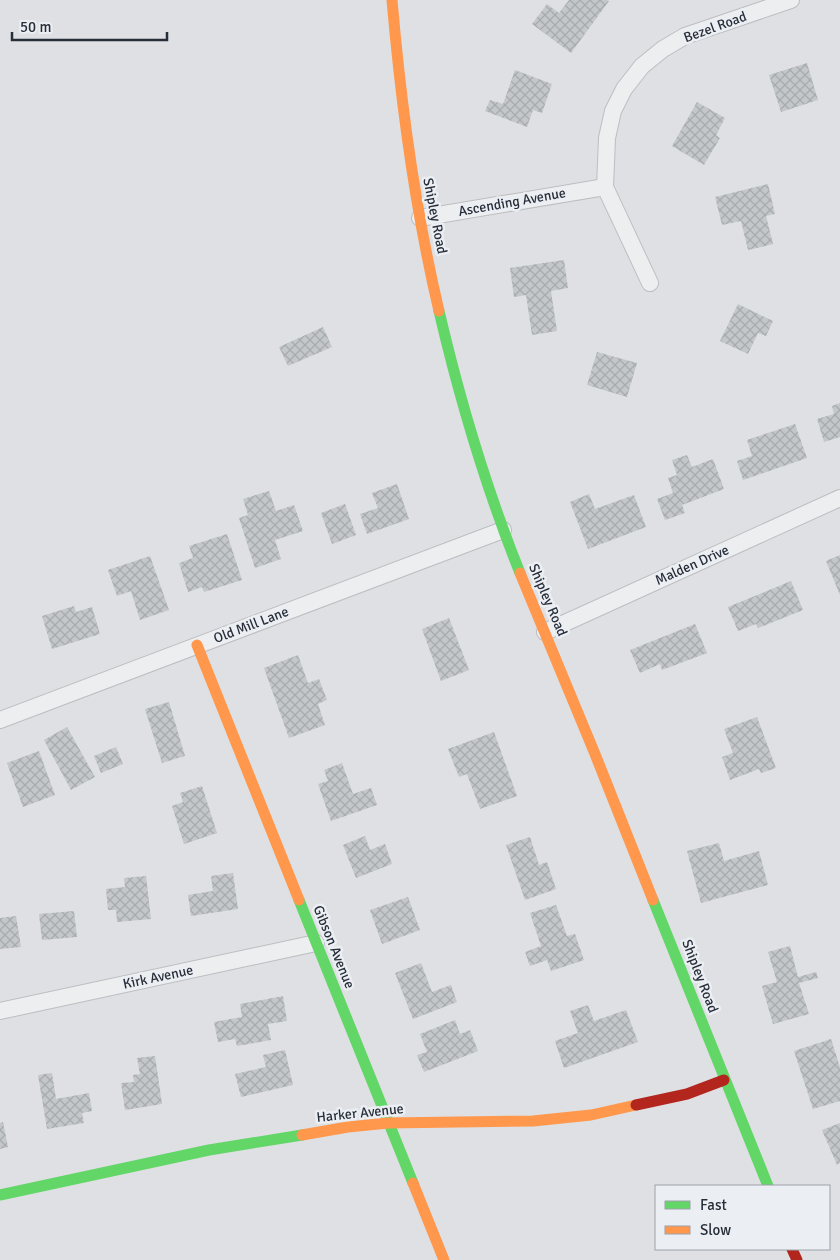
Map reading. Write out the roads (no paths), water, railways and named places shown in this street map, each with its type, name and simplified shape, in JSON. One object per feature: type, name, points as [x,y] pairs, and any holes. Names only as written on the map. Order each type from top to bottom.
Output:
[{"type":"street","name":"Shipley Road","points":[[392,0],[411,166],[420,218],[463,406],[503,530],[674,949],[724,1080],[768,1185]]},
{"type":"street","name":"Bezel Road","points":[[650,283],[605,187],[607,138],[613,111],[624,90],[642,66],[663,49],[685,36],[791,0]]},
{"type":"street","name":"Ascending Avenue","points":[[420,218],[605,187]]},
{"type":"street","name":"Malden Drive","points":[[545,632],[840,498]]},
{"type":"street","name":"Old Mill Lane","points":[[0,720],[503,530]]},
{"type":"street","name":"Gibson Avenue","points":[[198,645],[444,1260]]},
{"type":"street","name":"Kirk Avenue","points":[[0,1011],[316,943]]},
{"type":"street","name":"Harker Avenue","points":[[0,1195],[228,1147],[308,1133],[388,1123],[533,1121],[591,1116],[686,1094],[724,1080]]}]
